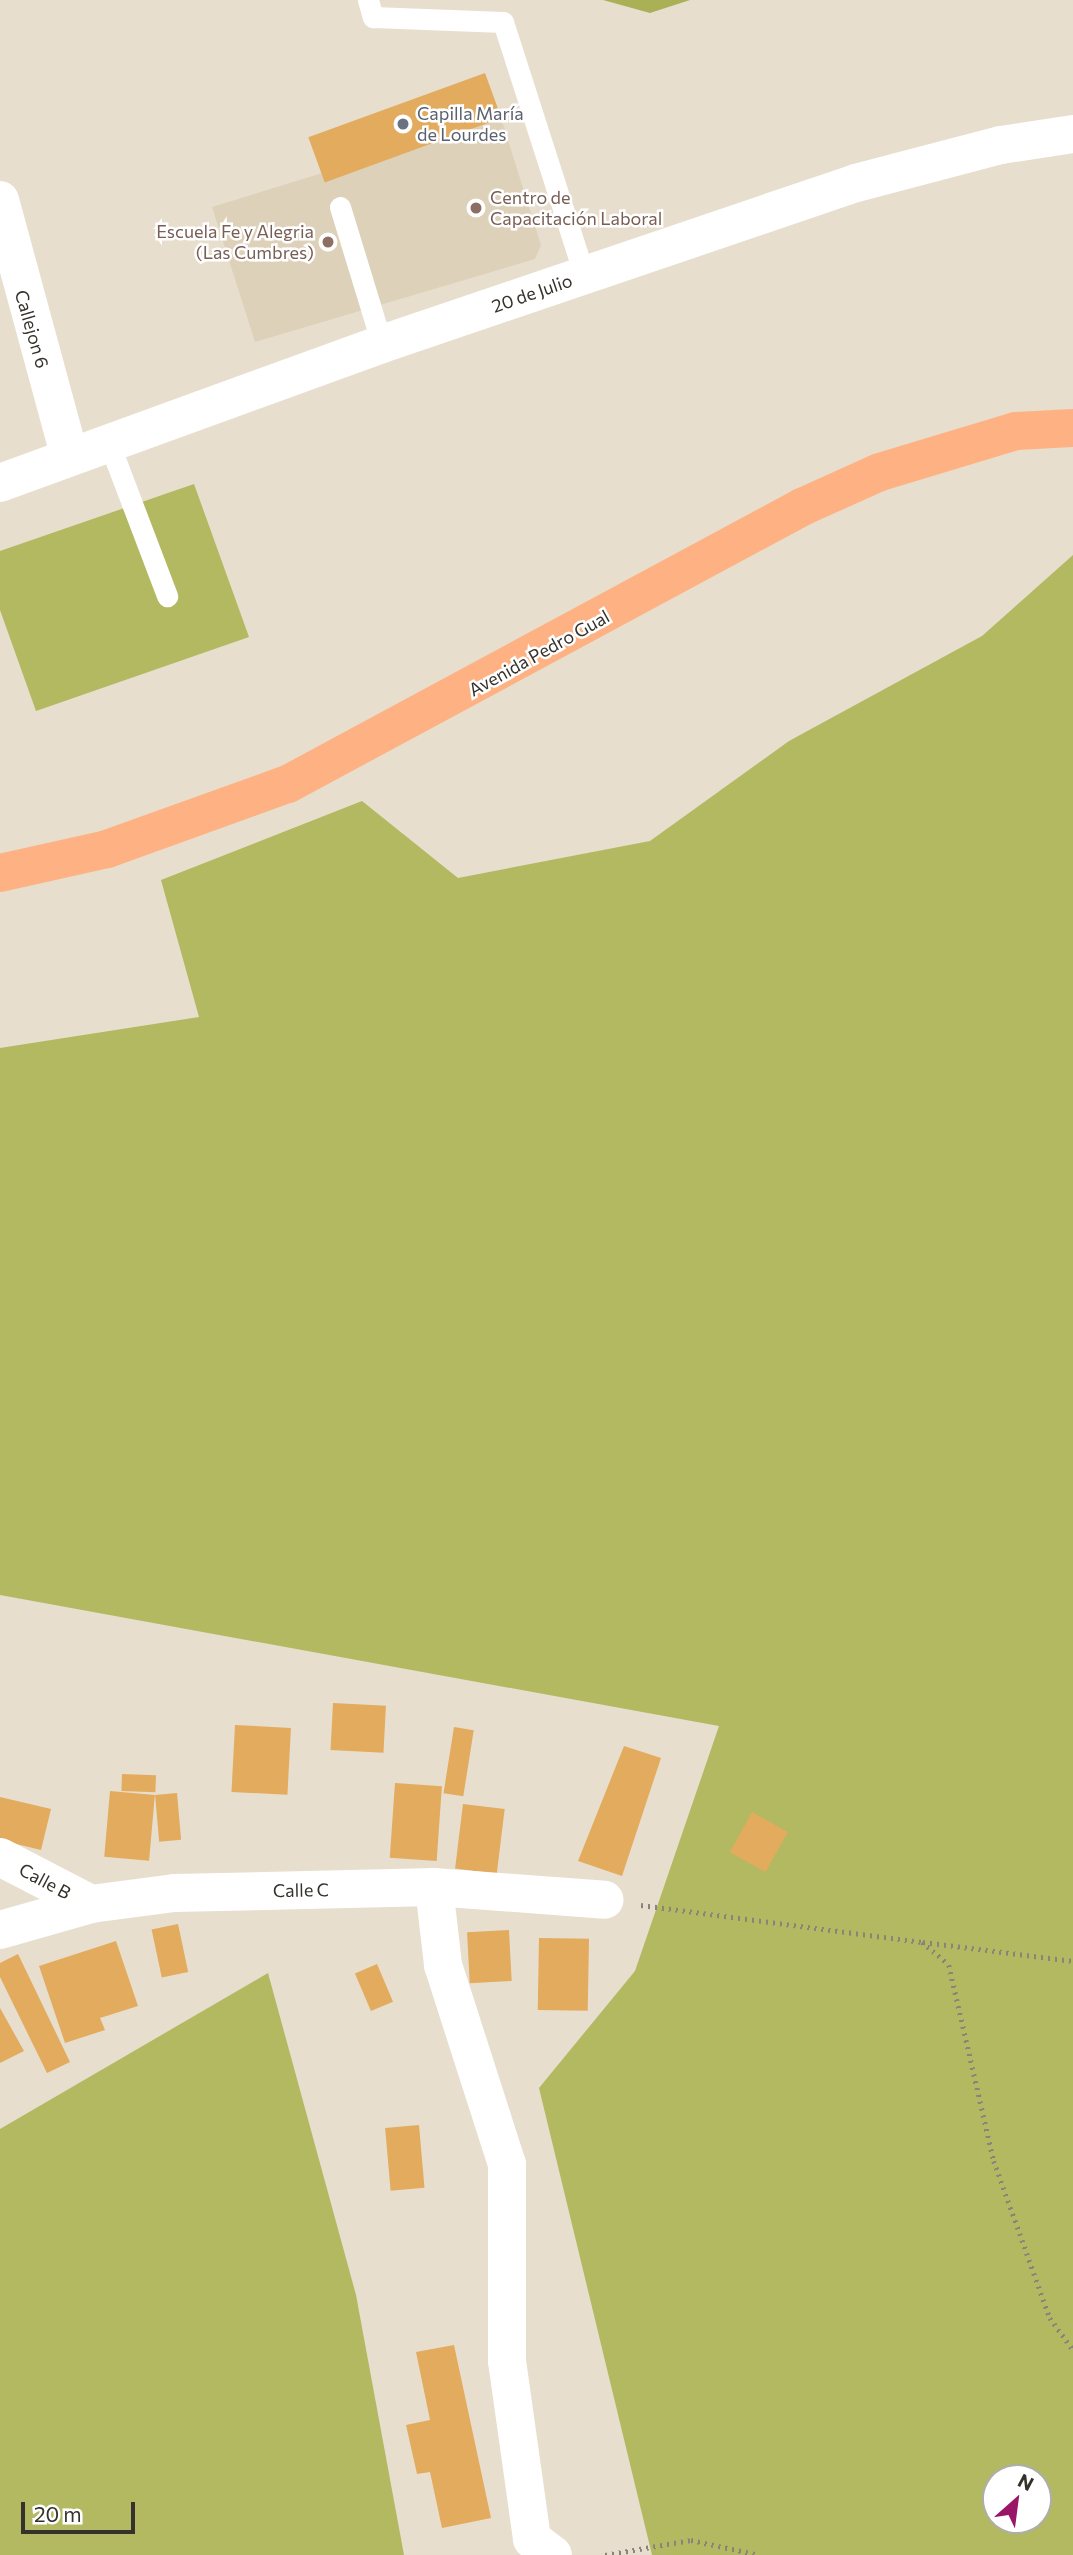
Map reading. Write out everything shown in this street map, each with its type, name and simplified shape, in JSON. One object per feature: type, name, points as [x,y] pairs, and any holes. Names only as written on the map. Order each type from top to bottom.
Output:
[{"type":"highway","name":"Avenida Pedro Gual","points":[[0,873],[107,849],[288,784],[802,507],[880,472],[991,437],[1073,428]]},
{"type":"street","name":"20 de Julio","points":[[0,483],[382,344],[869,180],[1073,134]]},
{"type":"street","name":"Callejon 6","points":[[0,200],[70,457]]},
{"type":"street","name":"Calle B","points":[[0,1857],[91,1904]]},
{"type":"street","name":"Calle C","points":[[0,1930],[91,1904],[174,1893],[434,1887],[605,1900]]},
{"type":"street","points":[[434,1887],[443,1965],[507,2164],[507,2361],[531,2539],[553,2555]]},
{"type":"lane","points":[[368,0],[373,17],[503,22],[584,275]]},
{"type":"lane","points":[[341,207],[382,344]]},
{"type":"lane","points":[[109,443],[167,596]]},
{"type":"path","points":[[605,1900],[1073,1961]]},
{"type":"path","points":[[922,1942],[949,1965],[994,2161],[1050,2318],[1073,2350]]},
{"type":"path","points":[[605,2555],[691,2540],[759,2555]]},
{"type":"shaded area","name":"Escuela Fe y Alegria (Las Cumbres)","points":[[501,118],[541,245],[535,259],[255,342],[212,207]]},
{"type":"green space","points":[[603,0],[690,0],[650,13]]},
{"type":"green space","points":[[194,484],[249,637],[36,711],[0,610],[0,551]]},
{"type":"green space","points":[[1073,555],[1073,2555],[652,2555],[539,2088],[635,1971],[719,1726],[0,1595],[0,1048],[199,1017],[161,880],[362,801],[458,878],[650,841],[789,741],[982,636]]},
{"type":"green space","points":[[268,1973],[356,2295],[404,2555],[0,2555],[0,2129]]},
{"type":"building","name":"Capilla María de Lourdes","points":[[485,73],[501,118],[325,182],[308,137]]},
{"type":"building","points":[[333,1703],[386,1706],[383,1753],[331,1750]]},
{"type":"building","points":[[235,1725],[291,1728],[287,1795],[231,1792]]},
{"type":"building","points":[[454,1727],[474,1730],[463,1796],[444,1793]]},
{"type":"building","points":[[624,1746],[661,1758],[622,1876],[578,1861]]},
{"type":"building","points":[[122,1774],[156,1775],[155,1792],[121,1791]]},
{"type":"building","points":[[395,1783],[442,1786],[437,1861],[390,1858]]},
{"type":"building","points":[[110,1791],[155,1795],[149,1861],[104,1857]]},
{"type":"building","points":[[177,1793],[181,1840],[159,1842],[155,1795]]},
{"type":"building","points":[[0,1797],[51,1809],[41,1850],[0,1840]]},
{"type":"building","points":[[463,1804],[505,1809],[497,1874],[455,1869]]},
{"type":"building","points":[[752,1812],[788,1832],[766,1872],[730,1852]]},
{"type":"building","points":[[178,1924],[188,1972],[162,1978],[152,1930]]},
{"type":"building","points":[[509,1930],[512,1981],[470,1983],[467,1932]]},
{"type":"building","points":[[539,1938],[589,1939],[588,2011],[538,2010]]},
{"type":"building","points":[[116,1941],[138,2006],[100,2018],[105,2030],[65,2043],[39,1966]]},
{"type":"building","points":[[18,1954],[70,2062],[47,2073],[0,1977],[0,1963]]},
{"type":"building","points":[[377,1964],[393,2002],[371,2011],[355,1973]]},
{"type":"building","points":[[0,2008],[24,2051],[0,2063]]},
{"type":"building","points":[[419,2125],[424,2188],[391,2191],[385,2128]]},
{"type":"building","points":[[454,2345],[491,2518],[442,2528],[430,2472],[417,2474],[406,2425],[430,2420],[416,2352]]},
{"type":"place","name":"Capilla María de Lourdes","points":[[403,124]]},
{"type":"place","name":"Centro de Capacitación Laboral","points":[[476,208]]},
{"type":"place","name":"Escuela Fe y Alegria (Las Cumbres)","points":[[328,242]]}]
